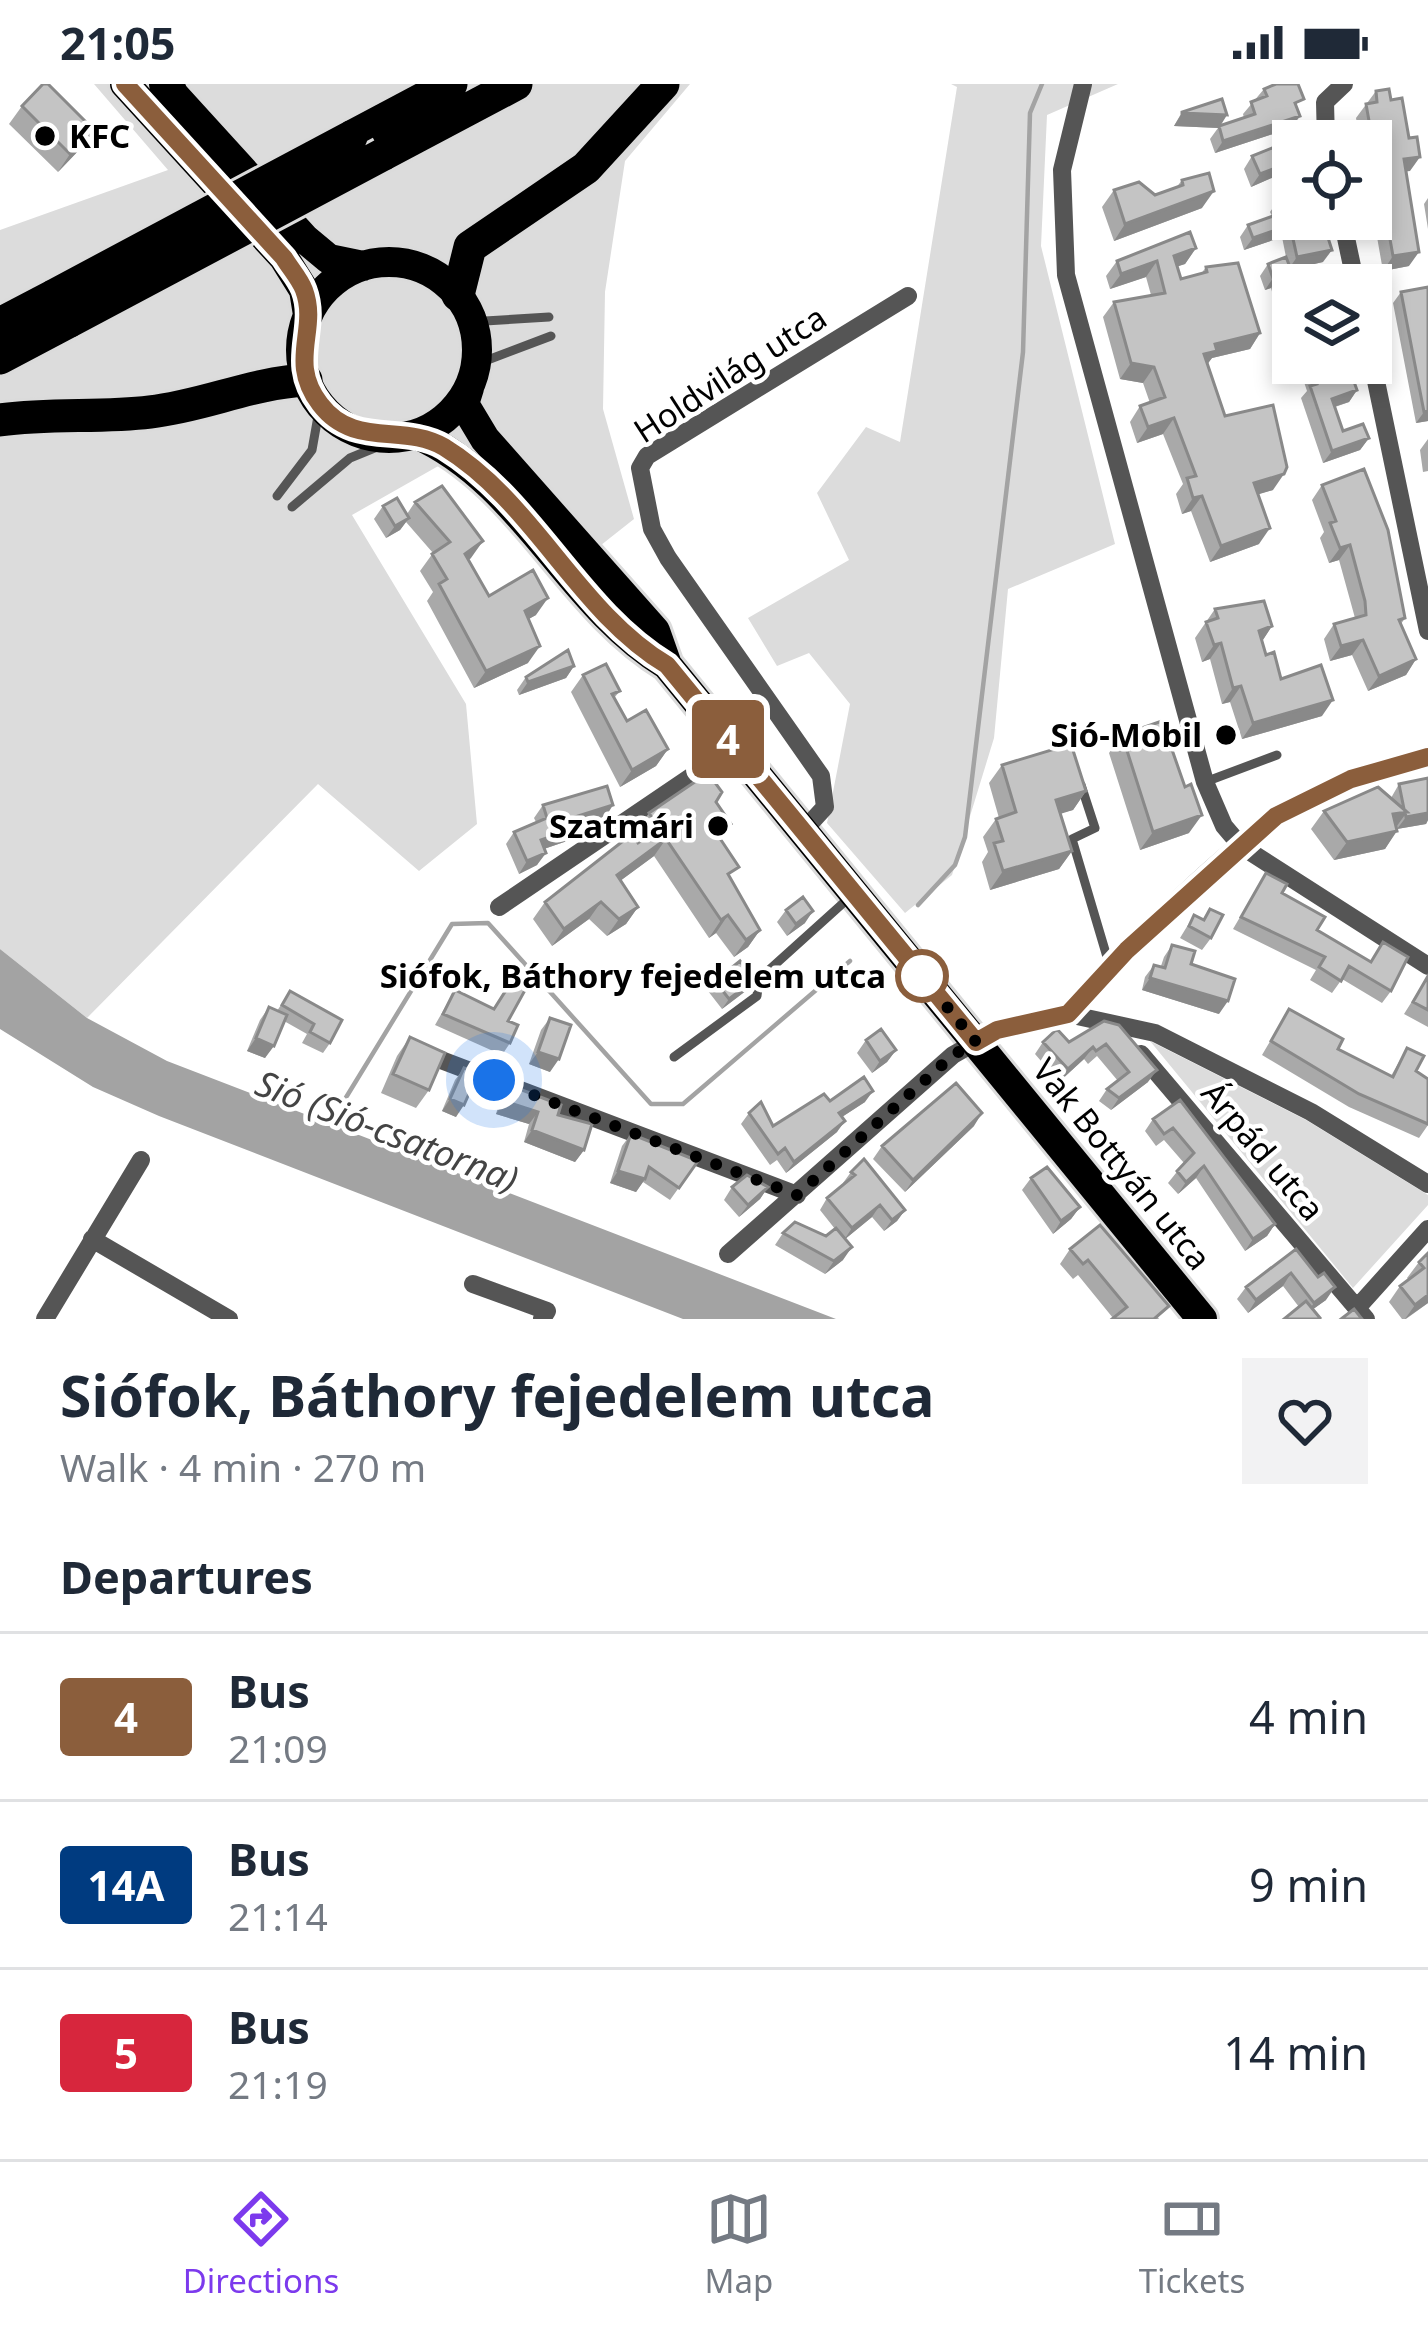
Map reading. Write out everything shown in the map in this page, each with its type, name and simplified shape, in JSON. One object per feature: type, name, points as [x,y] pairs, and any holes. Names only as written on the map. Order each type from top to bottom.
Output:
[{"type":"highway","points":[[351,137],[398,84]]},
{"type":"highway","points":[[0,358],[62,308],[351,137],[452,84]]},
{"type":"highway","points":[[0,324],[62,308],[382,155],[516,84]]},
{"type":"highway","points":[[464,305],[470,247],[586,168],[663,84]]},
{"type":"highway","points":[[0,420],[148,412],[200,404],[262,382],[313,393]]},
{"type":"main road","points":[[125,84],[284,258],[304,290],[308,315]]},
{"type":"main road","points":[[167,86],[304,239],[329,259],[363,266],[415,266],[464,305],[473,376],[447,416],[407,436],[356,431],[313,393],[302,336],[308,315],[336,279],[363,266]]},
{"type":"main road","name":"Vak Bottyán utca","points":[[473,376],[464,404],[485,439],[656,631],[667,665]]},
{"type":"main road","name":"Vak Bottyán utca","points":[[407,436],[443,447],[488,480],[634,645],[667,665],[1202,1319]]},
{"type":"street","points":[[1083,84],[1062,170],[1066,275],[1205,782],[1223,826],[1241,846],[1428,966]]},
{"type":"street","points":[[1325,120],[1325,102],[1343,84]]},
{"type":"street","name":"Holdvilág utca","points":[[804,830],[825,807],[821,776],[668,558],[652,529],[640,468],[647,456],[908,296]]},
{"type":"street","points":[[1377,384],[1428,631]]},
{"type":"street","points":[[499,907],[735,747]]},
{"type":"street","points":[[1068,1014],[1110,967],[1276,816],[1351,779],[1428,757]]},
{"type":"street","points":[[728,1254],[953,1055],[997,1030],[1068,1014],[1155,1033],[1311,1112],[1428,1184]]},
{"type":"street","name":"Árpád utca","points":[[1115,1022],[1361,1314]]},
{"type":"street","points":[[408,1048],[797,1195]]},
{"type":"street","points":[[44,1319],[141,1160]]},
{"type":"street","points":[[1361,1314],[1428,1229]]},
{"type":"street","points":[[92,1240],[230,1319]]},
{"type":"street","points":[[473,1284],[547,1311],[542,1319]]},
{"type":"lane","points":[[464,305],[484,321],[549,317]]},
{"type":"lane","points":[[473,376],[551,336]]},
{"type":"lane","points":[[277,496],[305,463],[313,393]]},
{"type":"lane","points":[[292,507],[328,473],[407,436]]},
{"type":"lane","points":[[1205,782],[1277,755]]},
{"type":"lane","points":[[1075,764],[1095,828],[1072,839],[1110,967]]},
{"type":"lane","points":[[674,1057],[757,996],[759,979],[854,893]]},
{"type":"shaded area","points":[[94,84],[690,84],[625,161],[605,292],[603,409],[634,519],[596,549],[500,431],[352,515],[466,704],[477,824],[419,871],[318,784],[87,1018],[0,949],[0,230],[168,170]]},
{"type":"shaded area","points":[[951,84],[1118,84],[1047,115],[1041,246],[1115,544],[1008,589],[994,738],[952,875],[905,913],[827,823],[850,704],[809,653],[777,666],[748,618],[849,560],[817,493],[866,427],[900,442],[957,87]]},
{"type":"shaded area","points":[[0,949],[87,1018],[167,1061],[836,1319],[683,1319],[93,1087],[0,1029]]},
{"type":"shaded area","points":[[1150,1041],[1306,1120],[1428,1195],[1428,1205],[1353,1288]]},
{"type":"building","points":[[43,84],[94,130],[70,154],[22,106]]},
{"type":"building","points":[[1298,84],[1304,99],[1295,103],[1300,116],[1272,120],[1272,125],[1223,141],[1219,126],[1255,114],[1251,102],[1267,96],[1264,89]]},
{"type":"building","points":[[1389,89],[1391,100],[1402,98],[1409,138],[1417,137],[1420,157],[1404,159],[1419,252],[1393,256],[1392,120],[1369,120],[1366,104],[1377,102],[1376,91]]},
{"type":"building","points":[[1222,99],[1227,115],[1182,113],[1182,112]]},
{"type":"building","points":[[1272,148],[1272,169],[1260,174],[1252,156]]},
{"type":"building","points":[[1209,173],[1214,191],[1125,224],[1114,190],[1139,182],[1155,195],[1183,185],[1182,180]]},
{"type":"building","points":[[1272,216],[1272,231],[1253,238],[1248,225]]},
{"type":"building","points":[[1190,232],[1196,248],[1174,256],[1181,279],[1207,272],[1206,267],[1238,263],[1260,333],[1215,344],[1217,351],[1204,354],[1225,416],[1273,405],[1287,467],[1284,474],[1254,483],[1270,528],[1221,546],[1202,496],[1193,498],[1187,478],[1196,476],[1174,418],[1148,427],[1140,406],[1165,397],[1154,367],[1131,363],[1114,302],[1165,293],[1157,261],[1121,274],[1117,261]]},
{"type":"building","points":[[1293,240],[1329,240],[1332,250],[1297,257]]},
{"type":"building","points":[[1286,257],[1289,264],[1272,264],[1272,275],[1268,264]]},
{"type":"building","points":[[1428,287],[1428,411],[1424,412],[1401,292]]},
{"type":"building","points":[[1355,384],[1357,390],[1332,399],[1343,431],[1363,424],[1369,438],[1332,451],[1310,386]]},
{"type":"building","points":[[1364,469],[1388,530],[1405,618],[1399,620],[1416,659],[1379,676],[1363,640],[1341,646],[1334,624],[1366,615],[1365,601],[1350,545],[1340,548],[1330,523],[1336,521],[1322,485]]},
{"type":"building","points":[[442,486],[483,541],[465,554],[489,596],[533,570],[548,598],[525,611],[540,646],[486,671],[439,584],[447,579],[432,554],[450,542],[415,502]]},
{"type":"building","points":[[397,498],[409,518],[395,526],[383,506]]},
{"type":"building","points":[[1264,601],[1272,626],[1259,631],[1266,655],[1274,652],[1281,679],[1321,665],[1333,700],[1253,723],[1241,686],[1233,688],[1221,643],[1214,645],[1206,622],[1218,618],[1215,609]]},
{"type":"building","points":[[568,650],[574,666],[528,682],[526,677]]},
{"type":"building","points":[[606,664],[620,691],[612,694],[627,721],[646,710],[668,749],[632,770],[583,675]]},
{"type":"building","points":[[1162,721],[1185,787],[1191,784],[1202,815],[1153,832],[1122,735]]},
{"type":"building","points":[[1071,744],[1086,791],[1056,800],[1072,851],[1003,871],[994,843],[1003,841],[996,819],[1016,812],[1002,765]]},
{"type":"building","points":[[708,773],[722,792],[716,802],[731,824],[717,834],[739,867],[728,874],[760,930],[746,940],[728,915],[721,920],[666,839],[617,875],[638,907],[619,919],[601,902],[564,929],[545,902],[632,834],[638,843],[659,828],[649,813]]},
{"type":"building","points":[[1428,778],[1428,813],[1406,817],[1399,784]]},
{"type":"building","points":[[607,786],[613,805],[575,817],[579,827],[541,840],[546,853],[527,861],[514,832],[547,818],[543,805]]},
{"type":"building","points":[[1378,787],[1407,812],[1393,814],[1397,831],[1347,842],[1324,811]]},
{"type":"building","points":[[1266,873],[1287,884],[1282,893],[1325,917],[1317,930],[1371,962],[1383,942],[1408,957],[1391,991],[1349,966],[1341,981],[1319,967],[1325,957],[1241,917]]},
{"type":"building","points":[[803,897],[813,911],[796,924],[786,910]]},
{"type":"building","points":[[1210,909],[1223,915],[1211,938],[1189,926],[1194,915],[1204,920]]},
{"type":"building","points":[[1172,945],[1195,951],[1191,964],[1235,979],[1228,1001],[1150,978],[1154,965],[1165,968]]},
{"type":"building","points":[[740,961],[754,980],[729,999],[715,981]]},
{"type":"building","points":[[515,976],[529,983],[508,1021],[518,1025],[510,1043],[443,1014],[455,990],[494,1009]]},
{"type":"building","points":[[1428,976],[1428,1010],[1413,1002]]},
{"type":"building","points":[[290,991],[342,1020],[330,1043],[310,1032],[314,1024],[282,1005]]},
{"type":"building","points":[[269,1007],[287,1015],[274,1046],[256,1038]]},
{"type":"building","points":[[1289,1009],[1343,1039],[1338,1049],[1393,1077],[1407,1048],[1424,1056],[1416,1071],[1428,1079],[1428,1124],[1359,1094],[1271,1041]]},
{"type":"building","points":[[550,1018],[571,1025],[559,1059],[538,1052]]},
{"type":"building","points":[[1104,1021],[1119,1025],[1157,1070],[1119,1098],[1107,1089],[1129,1072],[1106,1044],[1096,1051],[1093,1047],[1068,1069],[1043,1042],[1057,1029],[1069,1042]]},
{"type":"building","points":[[881,1029],[896,1050],[880,1061],[866,1040]]},
{"type":"building","points":[[410,1037],[445,1053],[429,1090],[393,1074]]},
{"type":"building","points":[[464,1068],[478,1073],[464,1105],[450,1099]]},
{"type":"building","points":[[864,1077],[873,1091],[839,1113],[845,1121],[794,1162],[785,1148],[778,1154],[749,1113],[761,1102],[773,1126],[824,1094],[830,1101]]},
{"type":"building","points":[[956,1083],[982,1113],[913,1180],[882,1146]]},
{"type":"building","points":[[509,1085],[561,1105],[558,1115],[592,1124],[584,1150],[532,1130],[538,1112],[504,1101]]},
{"type":"building","points":[[1180,1100],[1275,1224],[1253,1239],[1204,1166],[1186,1182],[1177,1171],[1194,1153],[1173,1128],[1164,1134],[1153,1119]]},
{"type":"building","points":[[631,1134],[698,1161],[679,1188],[649,1167],[645,1179],[618,1171]]},
{"type":"building","points":[[864,1159],[905,1210],[892,1220],[880,1205],[852,1228],[827,1198],[855,1175],[851,1172]]},
{"type":"building","points":[[1047,1167],[1080,1207],[1061,1221],[1031,1178]]},
{"type":"building","points":[[747,1175],[768,1187],[748,1205],[732,1187]]},
{"type":"building","points":[[795,1222],[826,1236],[836,1228],[852,1247],[834,1261],[783,1233]]},
{"type":"building","points":[[1100,1225],[1169,1306],[1154,1319],[1112,1319],[1127,1307],[1088,1260],[1083,1264],[1070,1249]]},
{"type":"building","points":[[1296,1249],[1318,1277],[1324,1273],[1335,1287],[1314,1303],[1291,1273],[1256,1300],[1246,1287]]},
{"type":"building","points":[[1428,1253],[1428,1295],[1415,1305],[1400,1286],[1424,1268],[1419,1262]]},
{"type":"building","points":[[1306,1301],[1319,1319],[1284,1319]]},
{"type":"building","points":[[1354,1309],[1362,1319],[1341,1319]]},
{"type":"waterway","points":[[918,905],[955,865],[965,837],[1023,352],[1030,113],[1042,84]]},
{"type":"waterway","name":"Sió (Sió-csatorna)","points":[[342,1104],[452,924],[488,923],[651,1104],[683,1104],[850,961]]},
{"type":"bus line","name":"4","points":[[125,84],[284,258],[304,290],[308,315],[301,358],[306,380],[320,405],[342,425],[370,436],[416,434],[488,480],[634,645],[667,665],[976,1042],[997,1030],[1068,1014],[1127,950],[1276,816],[1351,779],[1428,757]]},
{"type":"place","name":"KFC","points":[[45,136]]},
{"type":"place","name":"Sió-Mobil","points":[[1226,735]]},
{"type":"place","name":"Szatmári","points":[[718,826]]},
{"type":"place","name":"Siófok, Báthory fejedelem utca","points":[[922,976]]},
{"type":"route","points":[[494,1080],[797,1195],[953,1055],[976,1042],[910,962],[922,976]]}]
